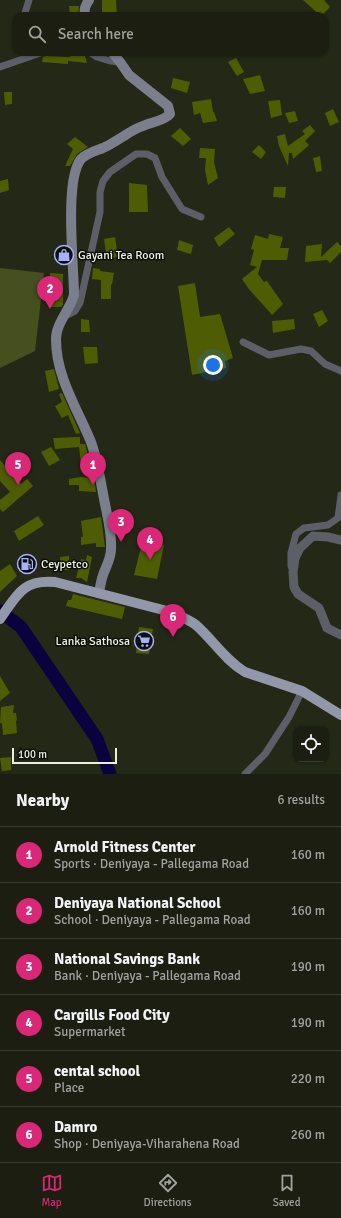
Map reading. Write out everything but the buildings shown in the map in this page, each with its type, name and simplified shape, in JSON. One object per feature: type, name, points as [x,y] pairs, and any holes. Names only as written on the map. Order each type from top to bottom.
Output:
[{"type":"main road","points":[[84,12],[85,5],[89,0]]},
{"type":"main road","points":[[99,593],[102,577],[110,558],[111,542],[96,460],[91,443],[70,398],[60,371],[56,339],[57,330],[72,302],[74,295],[72,196],[77,166],[82,158],[89,153],[103,148],[141,126],[166,117],[170,114],[168,106],[136,83],[128,75],[115,56]]},
{"type":"main road","points":[[0,619],[24,588],[33,583],[43,581],[55,582],[171,612],[195,624],[229,660],[245,672],[302,691],[341,716]]},
{"type":"street","points":[[25,12],[29,0]]},
{"type":"street","points":[[0,67],[24,56]]},
{"type":"street","points":[[95,56],[120,62]]},
{"type":"street","points":[[64,316],[75,311],[80,303],[100,212],[100,192],[103,181],[110,172],[136,154],[148,154],[155,158],[162,177],[182,209],[201,217]]},
{"type":"street","points":[[243,342],[269,355],[301,349],[310,351],[325,364],[341,371]]},
{"type":"street","points":[[341,495],[338,518],[328,525],[304,528],[296,534],[290,564],[294,587],[298,594],[319,608],[327,628],[341,635]]},
{"type":"street","points":[[292,572],[295,558],[300,548],[312,536],[341,540]]},
{"type":"street","points":[[245,774],[265,754],[289,717],[302,691]]},
{"type":"green space","points":[[0,268],[44,273],[35,351],[0,368]]},
{"type":"waterway","points":[[0,611],[21,627],[97,739],[110,774]]},
{"type":"place","name":"Gayani Tea Room","points":[[64,255]]},
{"type":"place","name":"Deniyaya National School","points":[[50,309]]},
{"type":"place","name":"cental school","points":[[18,485]]},
{"type":"place","name":"Arnold Fitness Center","points":[[93,485]]},
{"type":"place","name":"National Savings Bank","points":[[121,542]]},
{"type":"place","name":"Cargills Food City","points":[[150,560]]},
{"type":"place","name":"Ceypetco","points":[[27,564]]},
{"type":"place","name":"Damro","points":[[173,637]]},
{"type":"place","name":"Lanka Sathosa","points":[[144,641]]}]
